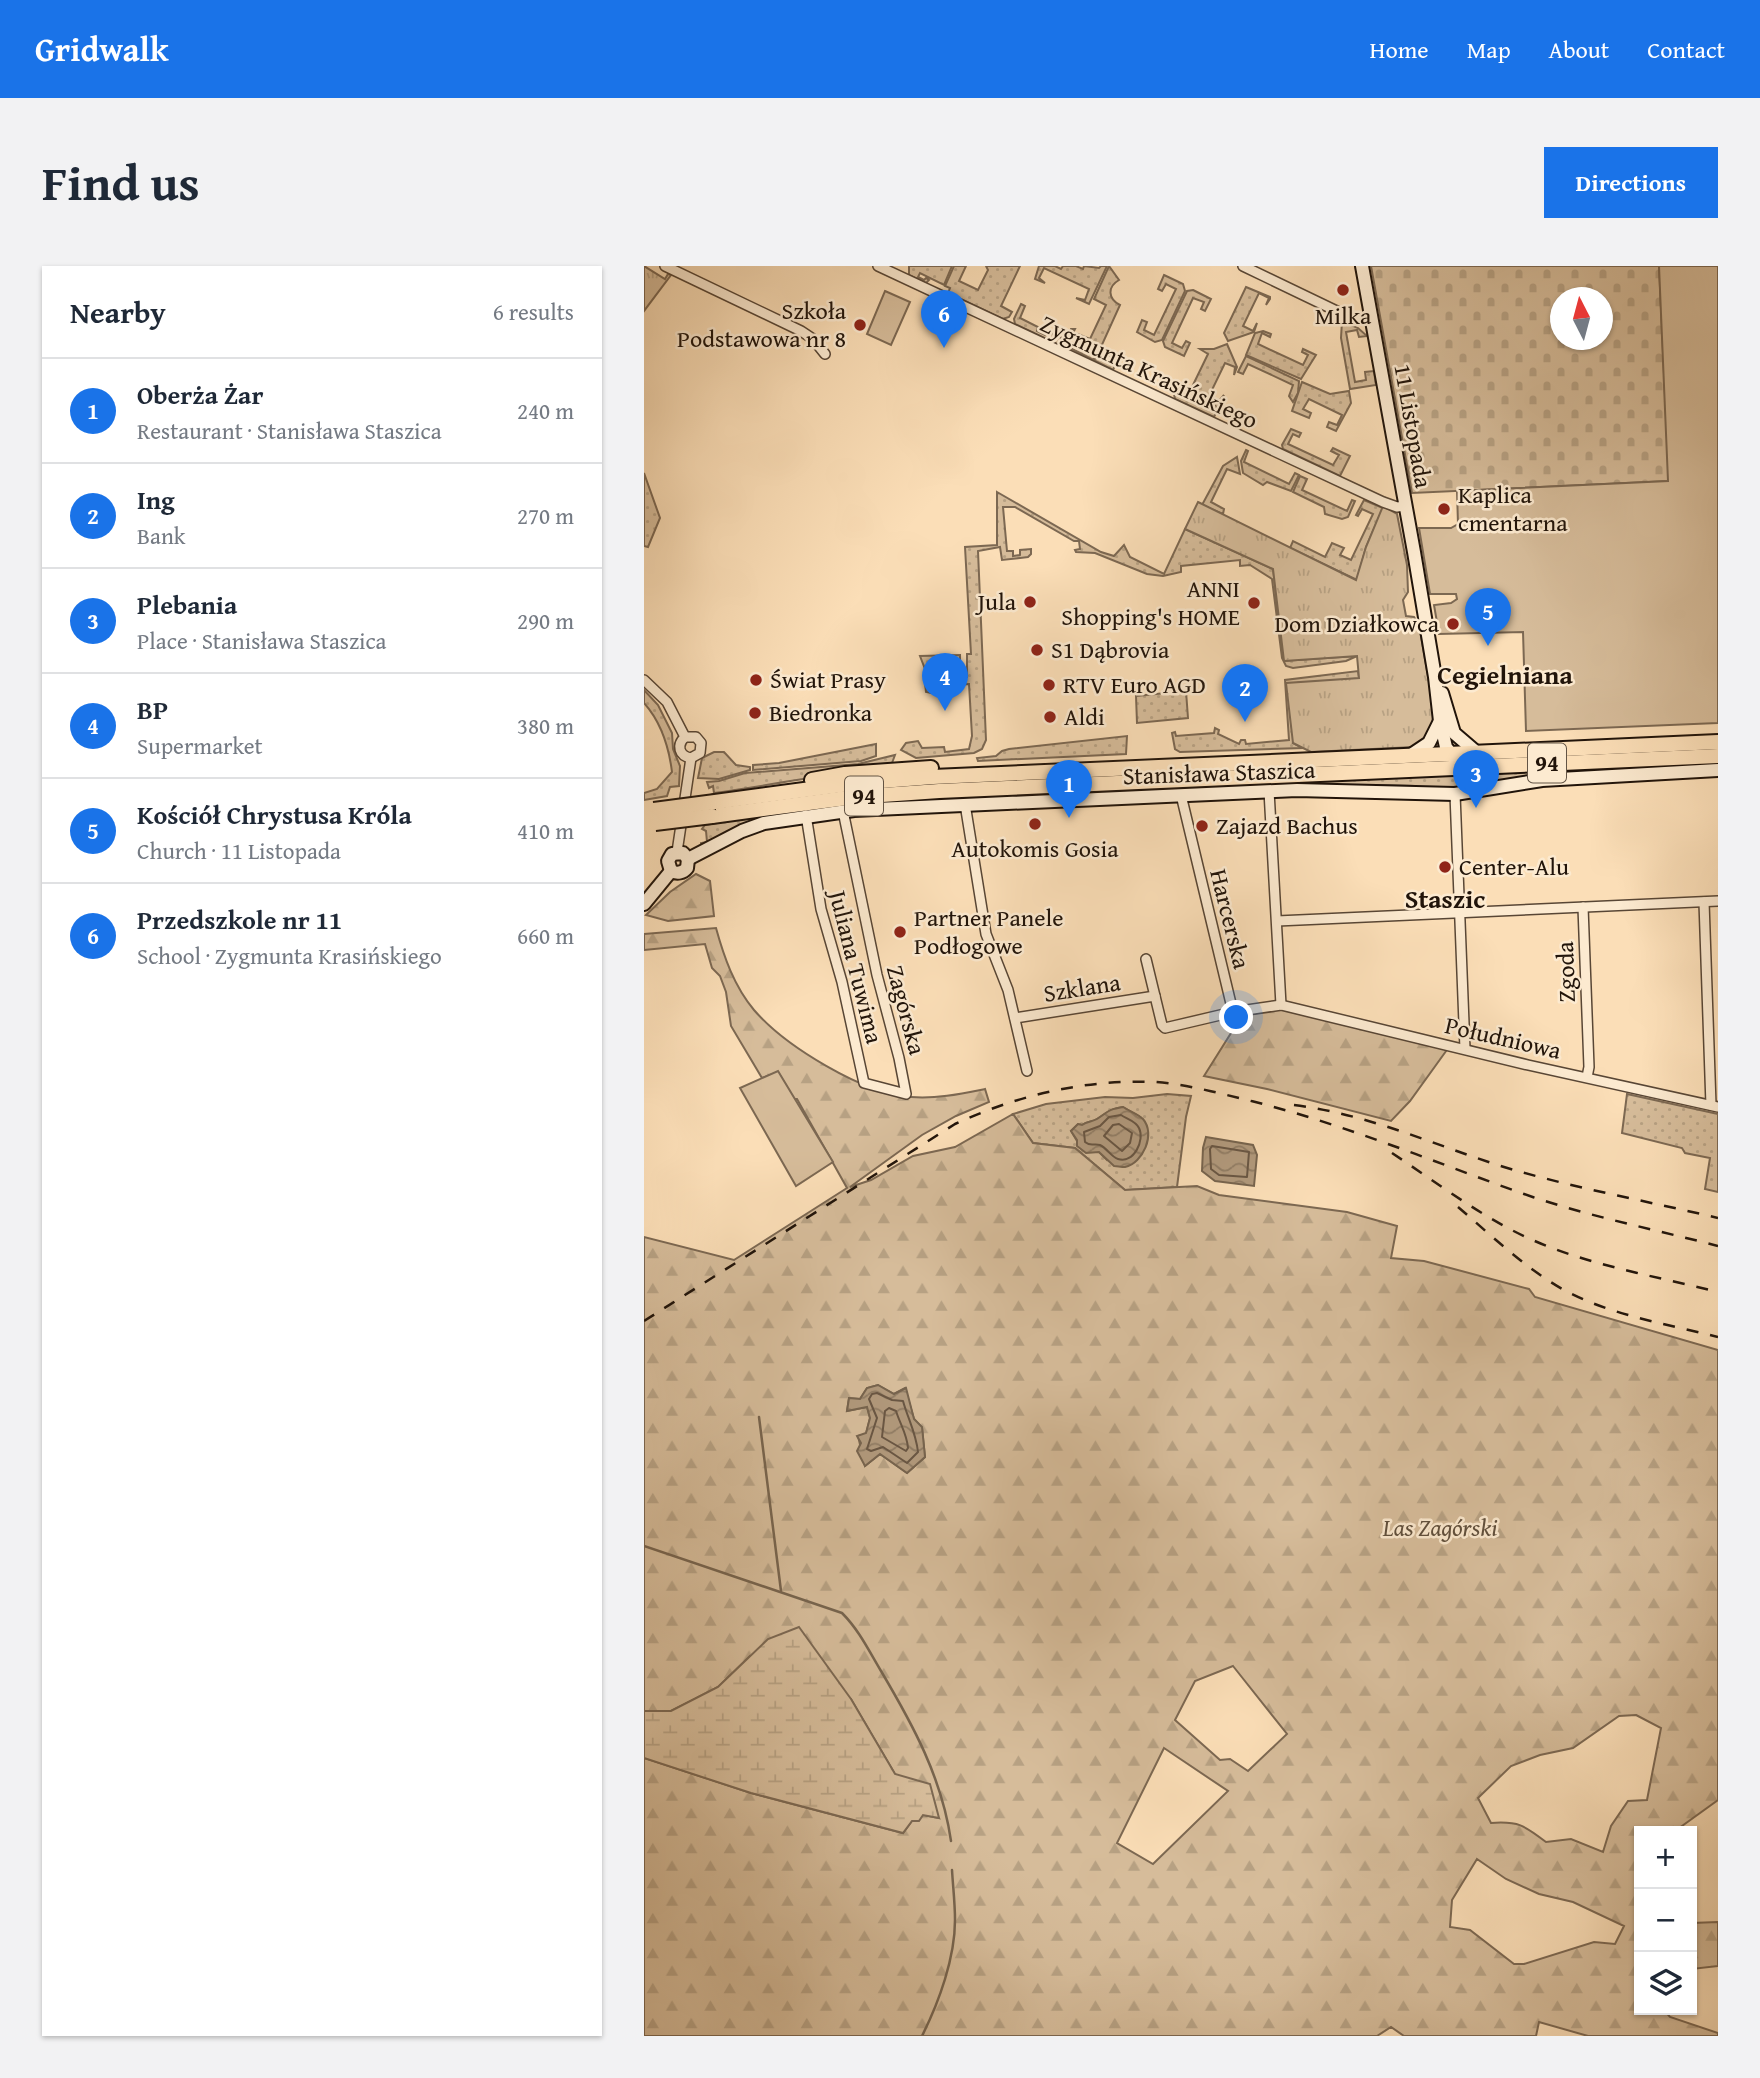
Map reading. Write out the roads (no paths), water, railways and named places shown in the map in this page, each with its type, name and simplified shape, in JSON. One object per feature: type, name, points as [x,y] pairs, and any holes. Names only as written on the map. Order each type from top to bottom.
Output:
[{"type":"main road","name":"94","points":[[714,809],[773,794],[920,778],[1718,741]]},
{"type":"main road","name":"94","points":[[649,817],[898,793],[1718,756]]},
{"type":"street","points":[[665,266],[801,331],[813,339],[825,354]]},
{"type":"street","name":"Zygmunta Krasińskiego","points":[[878,266],[1383,502],[1397,507],[1406,506]]},
{"type":"street","points":[[1243,266],[1354,318],[1371,319]]},
{"type":"street","name":"11 Listopada","points":[[1362,266],[1436,677],[1440,721],[1449,753]]},
{"type":"street","name":"11 Listopada","points":[[1436,677],[1454,733]]},
{"type":"street","points":[[644,680],[667,702],[685,737]]},
{"type":"street","points":[[1411,755],[1429,743],[1440,721]]},
{"type":"street","points":[[1429,769],[1449,753],[1454,733],[1475,751]]},
{"type":"street","points":[[685,737],[696,737],[701,743],[700,753],[691,758],[684,756],[680,743],[685,737]]},
{"type":"street","points":[[1449,753],[1467,767]]},
{"type":"street","points":[[644,904],[671,871],[668,861],[670,856],[682,856],[691,758]]},
{"type":"street","name":"Stanisława Staszica","points":[[682,856],[745,829],[769,822],[844,811],[1269,790],[1455,794],[1557,778],[1718,770]]},
{"type":"street","points":[[1269,790],[1281,1005]]},
{"type":"street","name":"Harcerska","points":[[1181,794],[1233,1012]]},
{"type":"street","points":[[1455,794],[1465,1049]]},
{"type":"street","points":[[965,804],[986,934],[1005,982],[1027,1071]]},
{"type":"street","name":"Zagórska","points":[[844,811],[877,975],[906,1094]]},
{"type":"street","name":"Juliana Tuwima","points":[[806,816],[821,909],[842,982],[863,1081],[867,1085],[906,1094]]},
{"type":"street","points":[[1277,921],[1718,901]]},
{"type":"street","points":[[1704,902],[1714,1106]]},
{"type":"street","name":"Zgoda","points":[[1583,907],[1589,1067],[1587,1077]]},
{"type":"street","name":"Szklana","points":[[1146,959],[1165,1028],[1233,1012],[1281,1005]]},
{"type":"street","name":"Szklana","points":[[1015,1018],[1155,996]]},
{"type":"street","name":"Południowa","points":[[1281,1005],[1714,1106]]},
{"type":"water","points":[[1123,1107],[1141,1117],[1147,1125],[1146,1147],[1137,1160],[1125,1167],[1114,1166],[1099,1152],[1086,1153],[1077,1146],[1077,1140],[1071,1131],[1078,1124],[1082,1125]]},
{"type":"water","points":[[1206,1137],[1253,1145],[1257,1155],[1254,1186],[1215,1181],[1202,1171]]},
{"type":"water","points":[[878,1385],[894,1394],[906,1388],[914,1419],[922,1427],[925,1457],[907,1473],[880,1454],[865,1466],[857,1451],[861,1443],[857,1436],[866,1433],[870,1418],[867,1407],[847,1411],[849,1398],[860,1399],[867,1388]]},
{"type":"waterway","points":[[759,1417],[781,1591]]},
{"type":"waterway","points":[[644,1546],[842,1613],[854,1626],[915,1732],[941,1795],[951,1841]]},
{"type":"waterway","points":[[922,2036],[940,1994],[952,1949],[955,1920],[952,1870]]},
{"type":"railway","points":[[644,1321],[955,1124],[1028,1097],[1104,1083],[1155,1082],[1177,1085],[1279,1108],[1350,1130],[1548,1202],[1718,1246]]},
{"type":"railway","points":[[1294,1105],[1375,1123],[1530,1175],[1718,1218]]},
{"type":"railway","points":[[1392,1153],[1475,1209],[1528,1238],[1597,1263],[1718,1292]]},
{"type":"railway","points":[[1458,1207],[1522,1262],[1564,1290],[1619,1312],[1718,1337]]},
{"type":"place","name":"Milka","points":[[1343,290]]},
{"type":"place","name":"Szkoła Podstawowa nr 8","points":[[860,325]]},
{"type":"place","name":"Przedszkole nr 11","points":[[944,348]]},
{"type":"place","name":"Kaplica cmentarna","points":[[1444,509]]},
{"type":"place","name":"Jula","points":[[1030,602]]},
{"type":"place","name":"ANNI Shopping's HOME","points":[[1254,603]]},
{"type":"place","name":"Dom Działkowca","points":[[1453,624]]},
{"type":"place","name":"Kościół Chrystusa Króla","points":[[1488,646]]},
{"type":"place","name":"S1 Dąbrovia","points":[[1037,650]]},
{"type":"place","name":"Świat Prasy","points":[[756,680]]},
{"type":"place","name":"RTV Euro AGD","points":[[1049,685]]},
{"type":"place","name":"BP","points":[[945,711]]},
{"type":"place","name":"Biedronka","points":[[755,713]]},
{"type":"place","name":"Aldi","points":[[1050,717]]},
{"type":"place","name":"Ing","points":[[1245,722]]},
{"type":"place","name":"Plebania","points":[[1476,808]]},
{"type":"place","name":"Oberża Żar","points":[[1069,818]]},
{"type":"place","name":"Autokomis Gosia","points":[[1035,824]]},
{"type":"place","name":"Zajazd Bachus","points":[[1202,826]]},
{"type":"place","name":"Center-Alu","points":[[1445,867]]},
{"type":"place","name":"Partner Panele Podłogowe","points":[[900,932]]},
{"type":"district","name":"Cegielniana","points":[[1505,675]]},
{"type":"district","name":"Staszic","points":[[1445,899]]},
{"type":"park label","name":"Las Zagórski","points":[[1440,1528]]}]
